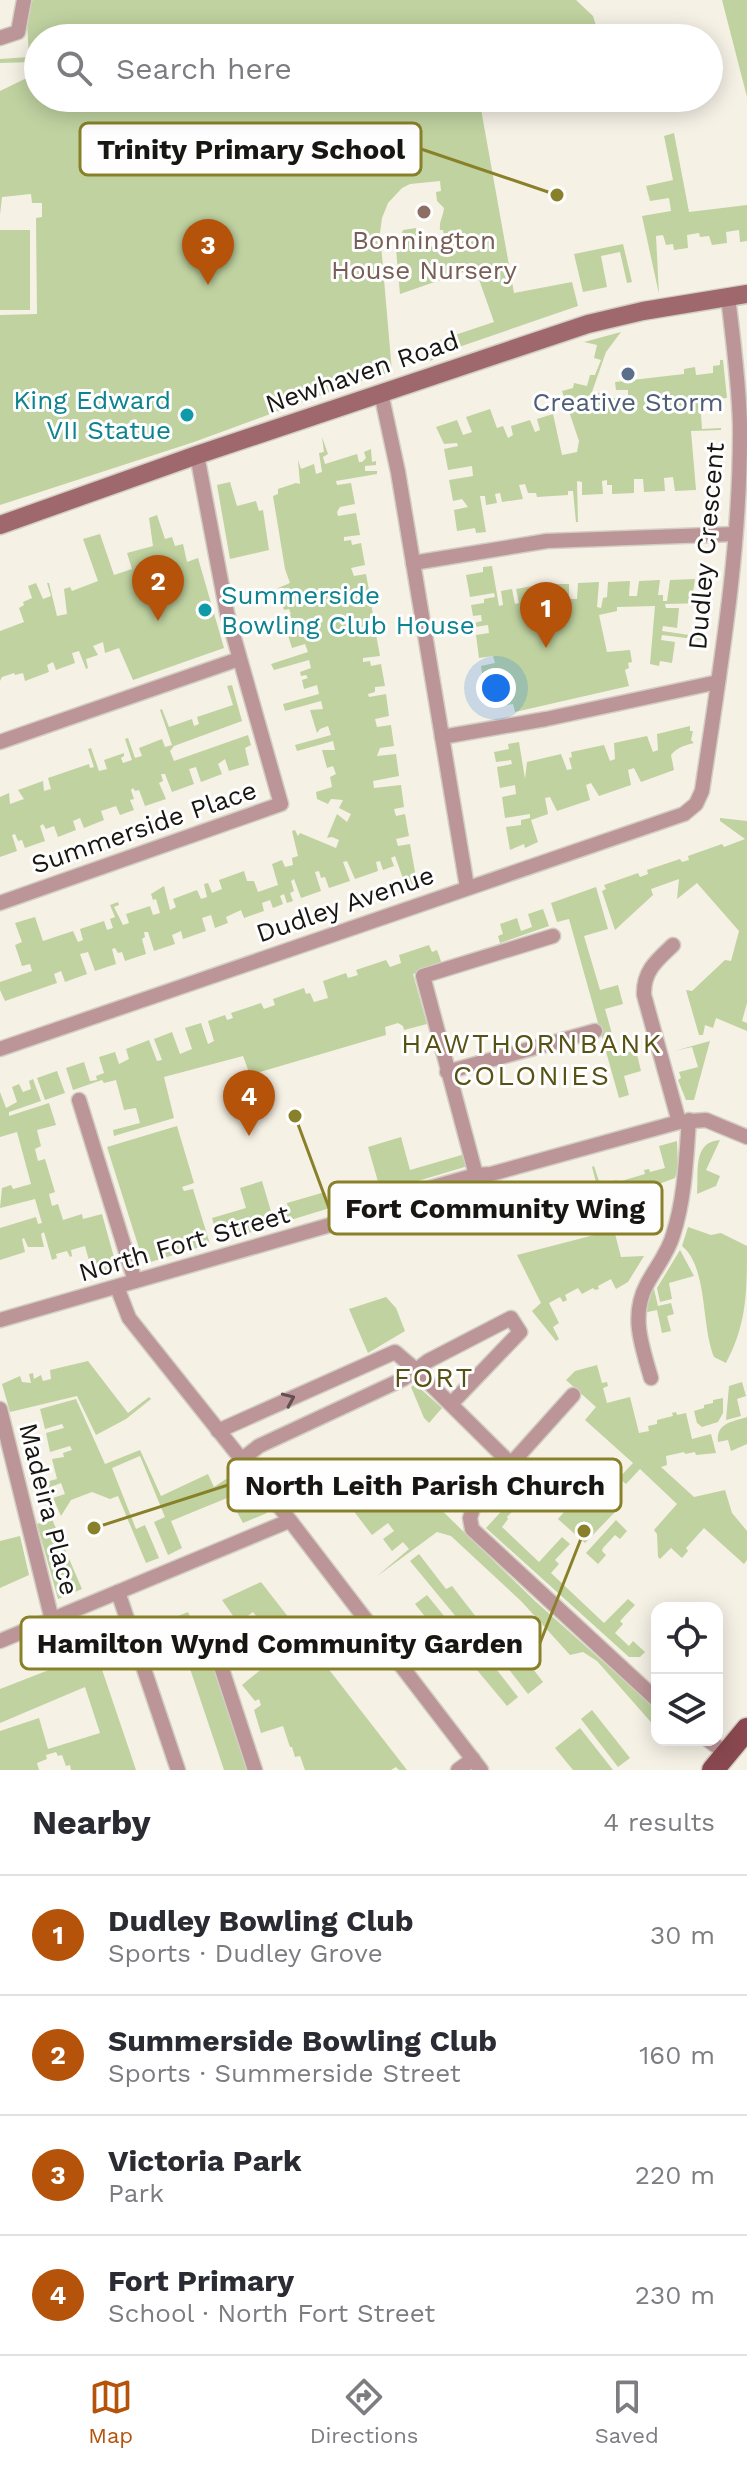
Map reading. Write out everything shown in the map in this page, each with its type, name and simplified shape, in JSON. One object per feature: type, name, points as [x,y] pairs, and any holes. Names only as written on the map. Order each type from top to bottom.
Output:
[{"type":"main road","points":[[720,1762],[746,1731]]},
{"type":"street","points":[[0,38],[18,32],[24,0]]},
{"type":"street","name":"Newhaven Road","points":[[0,525],[197,455],[593,322],[738,296]]},
{"type":"street","name":"Dudley Crescent","points":[[700,797],[718,682],[735,534],[740,421],[738,296]]},
{"type":"street","points":[[381,393],[397,461],[467,887]]},
{"type":"street","name":"Summerside Place","points":[[0,903],[281,804],[222,590],[197,455]]},
{"type":"street","points":[[413,563],[547,541],[735,534]]},
{"type":"street","points":[[0,742],[239,659]]},
{"type":"street","points":[[442,737],[546,719],[718,682]]},
{"type":"street","name":"Dudley Avenue","points":[[0,1049],[684,814],[700,797]]},
{"type":"street","points":[[476,1175],[423,976],[553,936]]},
{"type":"street","points":[[651,1378],[637,1329],[638,1313],[647,1285],[669,1247],[681,1206],[684,1121],[644,995],[644,983],[649,968],[673,945]]},
{"type":"street","points":[[447,1072],[595,1031]]},
{"type":"street","points":[[79,1100],[135,1281]]},
{"type":"street","name":"North Fort Street","points":[[0,1320],[337,1223],[389,1200],[684,1121],[708,1121],[747,1137]]},
{"type":"street","points":[[117,1287],[129,1318],[477,1765],[458,1770]]},
{"type":"street","points":[[241,1460],[259,1446],[403,1379],[428,1361],[511,1318],[520,1332],[451,1404]]},
{"type":"street","points":[[218,1431],[395,1352],[510,1463]]},
{"type":"street","points":[[573,1395],[474,1505],[470,1518],[472,1529],[651,1694]]},
{"type":"street","name":"Madeira Place","points":[[0,1409],[52,1620]]},
{"type":"street","points":[[0,1641],[289,1521]]},
{"type":"street","points":[[118,1592],[178,1770]]},
{"type":"street","points":[[215,1648],[255,1770]]},
{"type":"green space","points":[[33,0],[576,0],[593,16],[596,24],[27,24],[26,6]]},
{"type":"green space","points":[[722,0],[747,0],[747,97]]},
{"type":"green space","points":[[24,57],[24,62],[0,63],[0,59]]},
{"type":"green space","points":[[24,79],[24,112],[482,112],[514,293],[572,282],[578,306],[456,348],[430,361],[427,349],[431,343],[494,322],[475,268],[400,294],[396,249],[403,230],[416,228],[418,246],[428,245],[429,248],[440,243],[441,249],[446,248],[443,230],[440,230],[444,208],[437,201],[436,192],[441,191],[440,181],[410,184],[388,203],[380,233],[392,372],[194,442],[0,505],[0,315],[37,314],[36,218],[42,217],[42,203],[32,203],[31,194],[2,197],[0,215],[0,91]]},
{"type":"green space","points":[[674,133],[689,212],[747,205],[747,241],[740,242],[739,230],[726,232],[727,243],[712,245],[709,236],[700,237],[699,233],[687,235],[688,248],[674,250],[673,244],[666,245],[663,235],[656,236],[659,294],[642,216],[671,211],[669,198],[650,201],[646,186],[673,180],[664,136]]},
{"type":"green space","points":[[0,230],[30,230],[30,310],[0,310]]},
{"type":"green space","points":[[623,244],[632,282],[627,283],[620,252],[601,256],[607,287],[583,292],[574,254]]},
{"type":"green space","points":[[621,332],[606,352],[592,392],[600,393],[601,399],[628,397],[628,390],[616,390],[615,382],[684,374],[684,369],[695,367],[696,375],[713,373],[713,366],[720,365],[720,360],[723,360],[727,398],[700,400],[702,429],[721,430],[691,431],[696,490],[675,491],[673,477],[664,478],[665,491],[644,492],[643,479],[634,479],[634,493],[612,494],[612,485],[607,485],[607,480],[602,481],[603,494],[582,495],[582,482],[577,481],[576,522],[573,491],[568,491],[568,495],[537,497],[536,493],[528,493],[525,484],[519,485],[523,499],[502,502],[500,493],[495,494],[497,503],[486,505],[485,496],[480,496],[486,532],[476,533],[475,528],[457,531],[454,510],[468,507],[462,499],[453,501],[449,480],[473,476],[472,466],[448,470],[444,449],[458,446],[457,443],[444,444],[436,427],[457,420],[463,435],[472,432],[466,417],[490,409],[497,428],[503,426],[508,438],[513,435],[511,426],[530,420],[535,432],[540,430],[537,419],[553,414],[562,455],[577,452],[579,441],[562,391],[573,388],[574,383],[587,386],[590,375],[595,375],[601,360],[594,358],[597,345],[584,342]]},
{"type":"green space","points":[[322,437],[328,454],[323,457],[325,464],[357,454],[359,462],[362,462],[366,458],[364,452],[371,449],[372,462],[376,461],[376,465],[365,466],[365,471],[377,471],[377,474],[336,481],[337,485],[351,483],[355,504],[340,507],[337,512],[338,516],[356,513],[360,535],[344,537],[344,541],[351,540],[352,545],[361,543],[365,565],[351,568],[354,576],[366,574],[370,596],[357,598],[357,605],[371,604],[375,625],[355,628],[356,633],[365,632],[366,636],[376,634],[380,656],[363,658],[363,662],[370,661],[371,666],[381,664],[385,686],[375,687],[375,692],[368,694],[369,697],[386,694],[389,716],[375,719],[377,727],[391,725],[394,746],[380,748],[377,756],[396,754],[399,776],[373,781],[374,788],[401,785],[404,807],[394,809],[396,816],[405,814],[409,836],[396,839],[398,846],[410,844],[417,883],[406,887],[395,856],[391,858],[394,866],[383,870],[380,861],[376,862],[378,871],[355,879],[347,861],[343,862],[350,881],[329,888],[325,877],[321,878],[319,871],[315,872],[321,891],[301,898],[294,879],[291,881],[294,891],[290,893],[293,901],[287,903],[284,894],[280,896],[283,904],[273,908],[270,900],[262,903],[264,911],[244,918],[241,910],[226,917],[228,923],[215,928],[211,915],[202,918],[206,931],[183,939],[181,931],[172,935],[175,944],[154,951],[148,932],[144,932],[142,939],[146,954],[125,961],[122,952],[112,949],[116,964],[95,971],[88,952],[80,954],[87,974],[65,982],[61,971],[54,974],[57,983],[5,1001],[0,982],[32,971],[30,964],[22,966],[15,945],[22,942],[15,923],[35,917],[43,941],[73,931],[78,942],[83,940],[80,929],[104,921],[107,930],[113,928],[110,919],[115,917],[110,905],[118,902],[119,905],[114,907],[123,925],[129,923],[126,914],[150,906],[153,915],[160,913],[151,894],[164,886],[170,910],[176,907],[173,899],[197,890],[201,899],[207,897],[204,884],[208,883],[212,893],[222,889],[219,880],[244,871],[247,881],[254,881],[258,892],[278,885],[272,864],[282,860],[285,867],[293,865],[292,858],[298,856],[292,831],[295,830],[298,836],[300,833],[336,848],[339,840],[327,838],[337,814],[347,822],[351,814],[339,808],[343,800],[331,799],[328,804],[317,799],[316,792],[332,787],[330,777],[336,774],[333,766],[327,768],[322,750],[335,750],[333,741],[297,751],[295,745],[331,735],[328,726],[317,733],[310,710],[323,709],[321,701],[285,711],[283,704],[319,694],[317,685],[304,689],[302,680],[308,678],[301,676],[300,672],[311,668],[309,660],[274,670],[271,664],[308,652],[305,644],[292,648],[287,632],[300,627],[297,618],[262,630],[260,624],[291,614],[289,609],[284,610],[278,588],[290,583],[273,496],[278,494],[278,489],[300,484],[298,460],[301,469],[314,464],[316,474],[322,472],[319,453],[324,452]]},
{"type":"green space","points":[[230,482],[237,506],[256,501],[259,511],[263,510],[269,550],[230,559],[217,485]]},
{"type":"green space","points":[[157,515],[165,539],[172,537],[175,546],[183,544],[187,562],[198,558],[224,648],[133,680],[119,648],[105,653],[103,642],[93,646],[98,655],[86,659],[86,669],[79,651],[72,653],[75,663],[56,670],[53,662],[47,665],[49,672],[25,681],[23,673],[14,673],[2,677],[0,681],[0,631],[24,622],[19,608],[32,598],[28,586],[36,583],[43,599],[51,596],[49,583],[57,616],[67,614],[64,589],[70,587],[72,591],[98,581],[83,539],[100,534],[114,575],[132,569],[127,553],[153,546],[149,518]]},
{"type":"green space","points":[[492,566],[499,606],[503,605],[501,591],[512,589],[515,604],[519,603],[516,589],[538,585],[540,599],[549,598],[547,584],[569,584],[569,599],[577,599],[578,583],[599,582],[597,607],[601,608],[603,598],[607,597],[608,582],[630,581],[629,596],[637,596],[639,581],[660,580],[658,595],[663,595],[663,601],[667,601],[670,580],[695,579],[692,599],[697,599],[700,579],[711,578],[709,592],[703,592],[702,599],[708,599],[707,603],[665,604],[666,608],[679,608],[677,628],[663,626],[662,631],[703,637],[702,640],[662,635],[661,640],[675,642],[672,663],[660,661],[659,666],[650,664],[655,606],[617,607],[617,611],[599,615],[607,652],[630,650],[632,662],[625,670],[629,686],[515,712],[513,704],[501,706],[500,701],[486,703],[482,676],[486,673],[482,673],[481,666],[495,663],[493,656],[479,658],[476,635],[489,633],[488,625],[475,627],[474,623],[482,621],[481,615],[473,616],[471,605],[495,597],[494,593],[470,597],[466,575],[483,572],[483,567]]},
{"type":"green space","points":[[232,685],[242,721],[174,746],[170,751],[174,761],[248,735],[251,745],[245,748],[249,765],[229,771],[225,759],[218,764],[222,774],[201,782],[196,767],[189,769],[194,784],[172,792],[165,774],[161,774],[163,781],[159,783],[166,799],[145,806],[139,790],[133,788],[134,799],[130,800],[134,810],[120,815],[116,806],[101,811],[104,820],[84,828],[80,818],[73,821],[76,830],[58,837],[54,826],[46,829],[43,824],[40,826],[45,841],[25,848],[22,840],[18,841],[15,834],[12,835],[17,851],[0,857],[0,797],[9,793],[10,804],[24,799],[18,790],[43,781],[44,791],[51,789],[48,778],[89,764],[90,768],[94,767],[88,749],[91,748],[99,771],[107,769],[104,760],[124,753],[121,758],[123,763],[132,760],[125,739],[128,738],[135,758],[142,756],[139,748],[162,739],[165,747],[172,745],[160,710],[169,727],[192,719],[194,726],[199,724],[197,717],[233,705],[227,686]]},
{"type":"green space","points":[[690,726],[694,743],[671,755],[674,770],[641,782],[634,768],[628,770],[631,785],[599,796],[591,783],[586,785],[590,800],[557,811],[550,797],[545,798],[548,814],[531,820],[538,842],[510,850],[506,827],[521,825],[521,820],[530,818],[530,814],[505,818],[502,797],[516,794],[515,785],[500,788],[497,767],[512,764],[511,760],[496,762],[494,752],[509,749],[508,744],[519,742],[525,779],[527,762],[561,754],[567,770],[572,769],[571,752],[604,745],[610,761],[615,759],[614,743],[647,736],[653,752],[658,750],[657,734]]},
{"type":"green space","points":[[720,818],[747,821],[747,1003],[742,1021],[747,1023],[747,1031],[716,1018],[713,1028],[705,1025],[703,1035],[699,1035],[686,990],[692,991],[725,960],[731,961],[739,931],[697,883],[677,899],[679,879],[651,889],[653,895],[615,930],[602,891],[606,889],[604,885],[638,873],[640,877],[648,874],[647,870],[680,859],[682,862],[689,860],[688,856],[745,839]]},
{"type":"green space","points":[[596,887],[608,929],[584,936],[600,990],[618,985],[623,1004],[605,1009],[618,1055],[636,1050],[641,1071],[624,1076],[629,1095],[619,1098],[569,919],[557,922],[551,903]]},
{"type":"green space","points":[[543,909],[549,926],[500,943],[498,936],[503,934],[500,924],[517,918],[521,931],[532,927],[528,914]]},
{"type":"green space","points":[[429,945],[432,952],[437,950],[442,964],[413,974],[427,1024],[404,1030],[398,1023],[385,1027],[386,1035],[250,1075],[243,1056],[164,1077],[174,1118],[114,1136],[113,1130],[140,1123],[136,1108],[124,1110],[116,1080],[104,1083],[102,1080],[73,1090],[66,1068],[84,1062],[90,1081],[97,1080],[96,1076],[104,1073],[99,1057],[115,1052],[119,1064],[129,1059],[126,1049],[149,1040],[157,1061],[162,1060],[154,1039],[172,1032],[180,1054],[192,1049],[185,1028],[201,1023],[208,1044],[214,1041],[208,1021],[225,1015],[227,1020],[233,1018],[231,1013],[261,1003],[264,1009],[275,1005],[273,999],[304,988],[314,1002],[328,998],[323,981],[346,973],[348,978],[358,975],[356,970],[386,960],[390,967],[401,963],[399,955]]},
{"type":"green space","points":[[710,1041],[694,1100],[686,1100],[678,1080],[681,1078],[679,1072],[698,1067],[692,1047],[674,1051]]},
{"type":"green space","points":[[57,1071],[65,1093],[45,1100],[37,1078]]},
{"type":"green space","points":[[33,1079],[41,1101],[9,1112],[9,1116],[49,1103],[56,1125],[37,1130],[41,1146],[35,1149],[38,1161],[45,1159],[55,1192],[49,1194],[52,1206],[58,1204],[63,1220],[82,1214],[83,1219],[102,1214],[115,1261],[110,1269],[93,1275],[85,1246],[71,1250],[70,1257],[67,1251],[56,1254],[57,1258],[52,1260],[44,1232],[41,1234],[44,1247],[28,1247],[24,1238],[25,1252],[0,1260],[0,1228],[36,1217],[38,1224],[42,1223],[35,1199],[0,1208],[2,1188],[11,1185],[13,1189],[31,1184],[17,1132],[0,1137],[0,1092],[6,1108],[17,1102],[12,1087],[19,1084],[23,1092],[31,1089],[29,1081]]},
{"type":"green space","points":[[177,1126],[194,1183],[182,1187],[184,1191],[193,1189],[210,1244],[144,1264],[107,1147]]},
{"type":"green space","points":[[401,1137],[410,1170],[465,1154],[468,1166],[381,1192],[368,1147]]},
{"type":"green space","points":[[720,1140],[706,1170],[720,1176],[716,1186],[697,1194],[701,1152],[711,1142]]},
{"type":"green space","points":[[677,1141],[678,1168],[675,1178],[603,1205],[621,1257],[644,1256],[628,1282],[616,1289],[611,1279],[598,1286],[599,1289],[593,1288],[582,1294],[578,1288],[565,1295],[567,1300],[563,1302],[560,1297],[549,1303],[559,1323],[553,1327],[559,1339],[556,1341],[532,1311],[541,1303],[517,1255],[598,1234],[588,1194],[598,1190],[592,1167],[601,1187],[616,1180],[645,1174],[644,1170],[649,1169],[650,1172],[665,1168],[659,1146]]},
{"type":"green space","points":[[262,1181],[275,1225],[219,1242],[212,1218],[246,1208],[240,1188]]},
{"type":"green space","points":[[325,1192],[330,1208],[284,1222],[282,1213],[289,1211],[287,1203]]},
{"type":"green space","points":[[688,1227],[711,1235],[721,1233],[747,1246],[742,1321],[726,1363],[714,1357],[696,1268],[682,1246]]},
{"type":"green space","points":[[680,1250],[694,1276],[669,1283],[672,1299],[660,1302],[657,1288]]},
{"type":"green space","points":[[654,1289],[658,1306],[671,1303],[674,1314],[667,1316],[671,1331],[662,1333],[657,1310],[643,1313]]},
{"type":"green space","points":[[386,1297],[396,1308],[405,1331],[368,1353],[349,1309]]},
{"type":"green space","points":[[88,1361],[128,1413],[149,1397],[151,1399],[126,1419],[96,1435],[77,1396],[10,1412],[2,1384],[20,1376],[22,1382],[31,1383],[29,1374],[33,1373],[34,1379],[41,1375],[43,1381],[51,1379],[50,1370]]},
{"type":"green space","points":[[597,1365],[602,1383],[607,1382],[608,1386],[603,1388],[607,1403],[630,1397],[639,1433],[649,1431],[648,1426],[676,1412],[677,1415],[686,1413],[692,1439],[711,1434],[716,1453],[696,1455],[695,1452],[684,1452],[666,1456],[667,1465],[661,1467],[694,1497],[725,1490],[732,1513],[747,1531],[747,1560],[744,1564],[704,1528],[686,1548],[688,1551],[682,1558],[671,1548],[660,1559],[658,1557],[654,1530],[677,1504],[640,1469],[626,1484],[619,1478],[633,1463],[585,1420],[596,1407],[566,1380],[575,1371]]},
{"type":"green space","points":[[742,1382],[746,1396],[737,1399],[741,1416],[726,1420],[729,1386]]},
{"type":"green space","points":[[415,1384],[442,1408],[429,1423],[411,1387]]},
{"type":"green space","points":[[723,1398],[723,1413],[718,1422],[702,1427],[697,1423],[694,1411]]},
{"type":"green space","points":[[76,1399],[105,1464],[140,1450],[161,1496],[208,1474],[214,1487],[226,1479],[232,1485],[237,1476],[267,1513],[243,1523],[231,1501],[232,1496],[171,1521],[182,1548],[168,1555],[154,1522],[165,1517],[140,1456],[112,1468],[136,1529],[145,1525],[159,1558],[146,1563],[118,1496],[110,1499],[92,1492],[71,1500],[61,1516],[53,1498],[65,1494],[61,1483],[34,1491],[57,1479],[52,1459],[64,1457],[63,1453],[72,1450],[70,1446],[50,1452],[46,1433],[64,1428],[62,1424],[45,1429],[40,1409]]},
{"type":"green space","points":[[747,1417],[747,1444],[731,1451],[728,1440],[718,1442],[722,1427]]},
{"type":"green space","points":[[394,1464],[535,1601],[651,1705],[651,1722],[597,1661],[583,1652],[570,1655],[522,1602],[451,1536],[437,1532],[376,1577],[409,1549],[403,1542],[392,1551],[383,1539],[394,1531],[388,1523],[372,1535],[349,1505],[353,1502],[349,1498],[356,1494],[354,1490],[339,1493]]},
{"type":"green space","points":[[517,1494],[523,1500],[502,1527],[539,1562],[562,1537],[570,1544],[555,1560],[559,1564],[551,1573],[604,1623],[628,1599],[635,1605],[620,1621],[623,1624],[615,1633],[629,1646],[633,1641],[645,1652],[640,1657],[629,1657],[486,1528]]},
{"type":"green space","points":[[564,1512],[615,1512],[585,1543],[558,1519]]},
{"type":"green space","points":[[52,1519],[82,1589],[58,1599],[37,1524]]},
{"type":"green space","points":[[616,1520],[627,1531],[620,1539],[615,1535],[603,1548],[606,1555],[598,1564],[586,1553]]},
{"type":"green space","points":[[20,1536],[29,1575],[0,1588],[0,1541]]},
{"type":"green space","points":[[419,1554],[446,1589],[452,1586],[480,1622],[486,1618],[515,1656],[520,1652],[543,1682],[528,1694],[490,1645],[476,1641],[410,1561]]},
{"type":"green space","points":[[261,1582],[407,1770],[396,1767],[391,1770],[305,1770],[300,1756],[295,1757],[290,1747],[283,1726],[261,1733],[254,1710],[261,1705],[259,1699],[255,1701],[242,1685],[270,1662],[267,1657],[280,1647],[253,1612],[238,1623],[222,1600]]},
{"type":"green space","points":[[427,1595],[479,1659],[467,1669],[415,1604]]},
{"type":"green space","points":[[188,1612],[206,1646],[247,1770],[224,1770],[173,1618]]},
{"type":"green space","points":[[86,1643],[93,1643],[136,1770],[71,1770],[62,1755],[58,1756],[56,1752],[46,1755],[47,1759],[37,1763],[39,1770],[0,1770],[0,1731],[39,1718],[48,1749],[100,1733],[85,1687],[0,1723],[0,1689],[72,1661],[71,1656],[85,1650]]},
{"type":"green space","points":[[489,1660],[518,1697],[507,1706],[477,1670]]},
{"type":"green space","points":[[592,1710],[630,1758],[618,1767],[581,1719]]},
{"type":"green space","points":[[580,1728],[613,1770],[573,1770],[555,1748]]},
{"type":"place","name":"Trinity Primary School","points":[[557,195]]},
{"type":"place","name":"Bonnington House Nursery","points":[[424,212]]},
{"type":"place","name":"Victoria Park","points":[[208,285]]},
{"type":"place","name":"Creative Storm","points":[[628,374]]},
{"type":"place","name":"King Edward VII Statue","points":[[187,415]]},
{"type":"place","name":"Summerside Bowling Club House","points":[[205,610]]},
{"type":"place","name":"Summerside Bowling Club","points":[[158,621]]},
{"type":"place","name":"Dudley Bowling Club","points":[[546,648]]},
{"type":"place","name":"Fort Community Wing","points":[[295,1116]]},
{"type":"place","name":"Fort Primary","points":[[249,1136]]},
{"type":"place","name":"North Leith Parish Church","points":[[94,1528]]},
{"type":"place","name":"Hamilton Wynd Community Garden","points":[[584,1531]]},
{"type":"district","name":"HAWTHORNBANK COLONIES","points":[[532,1059]]},
{"type":"district","name":"FORT","points":[[434,1377]]}]
